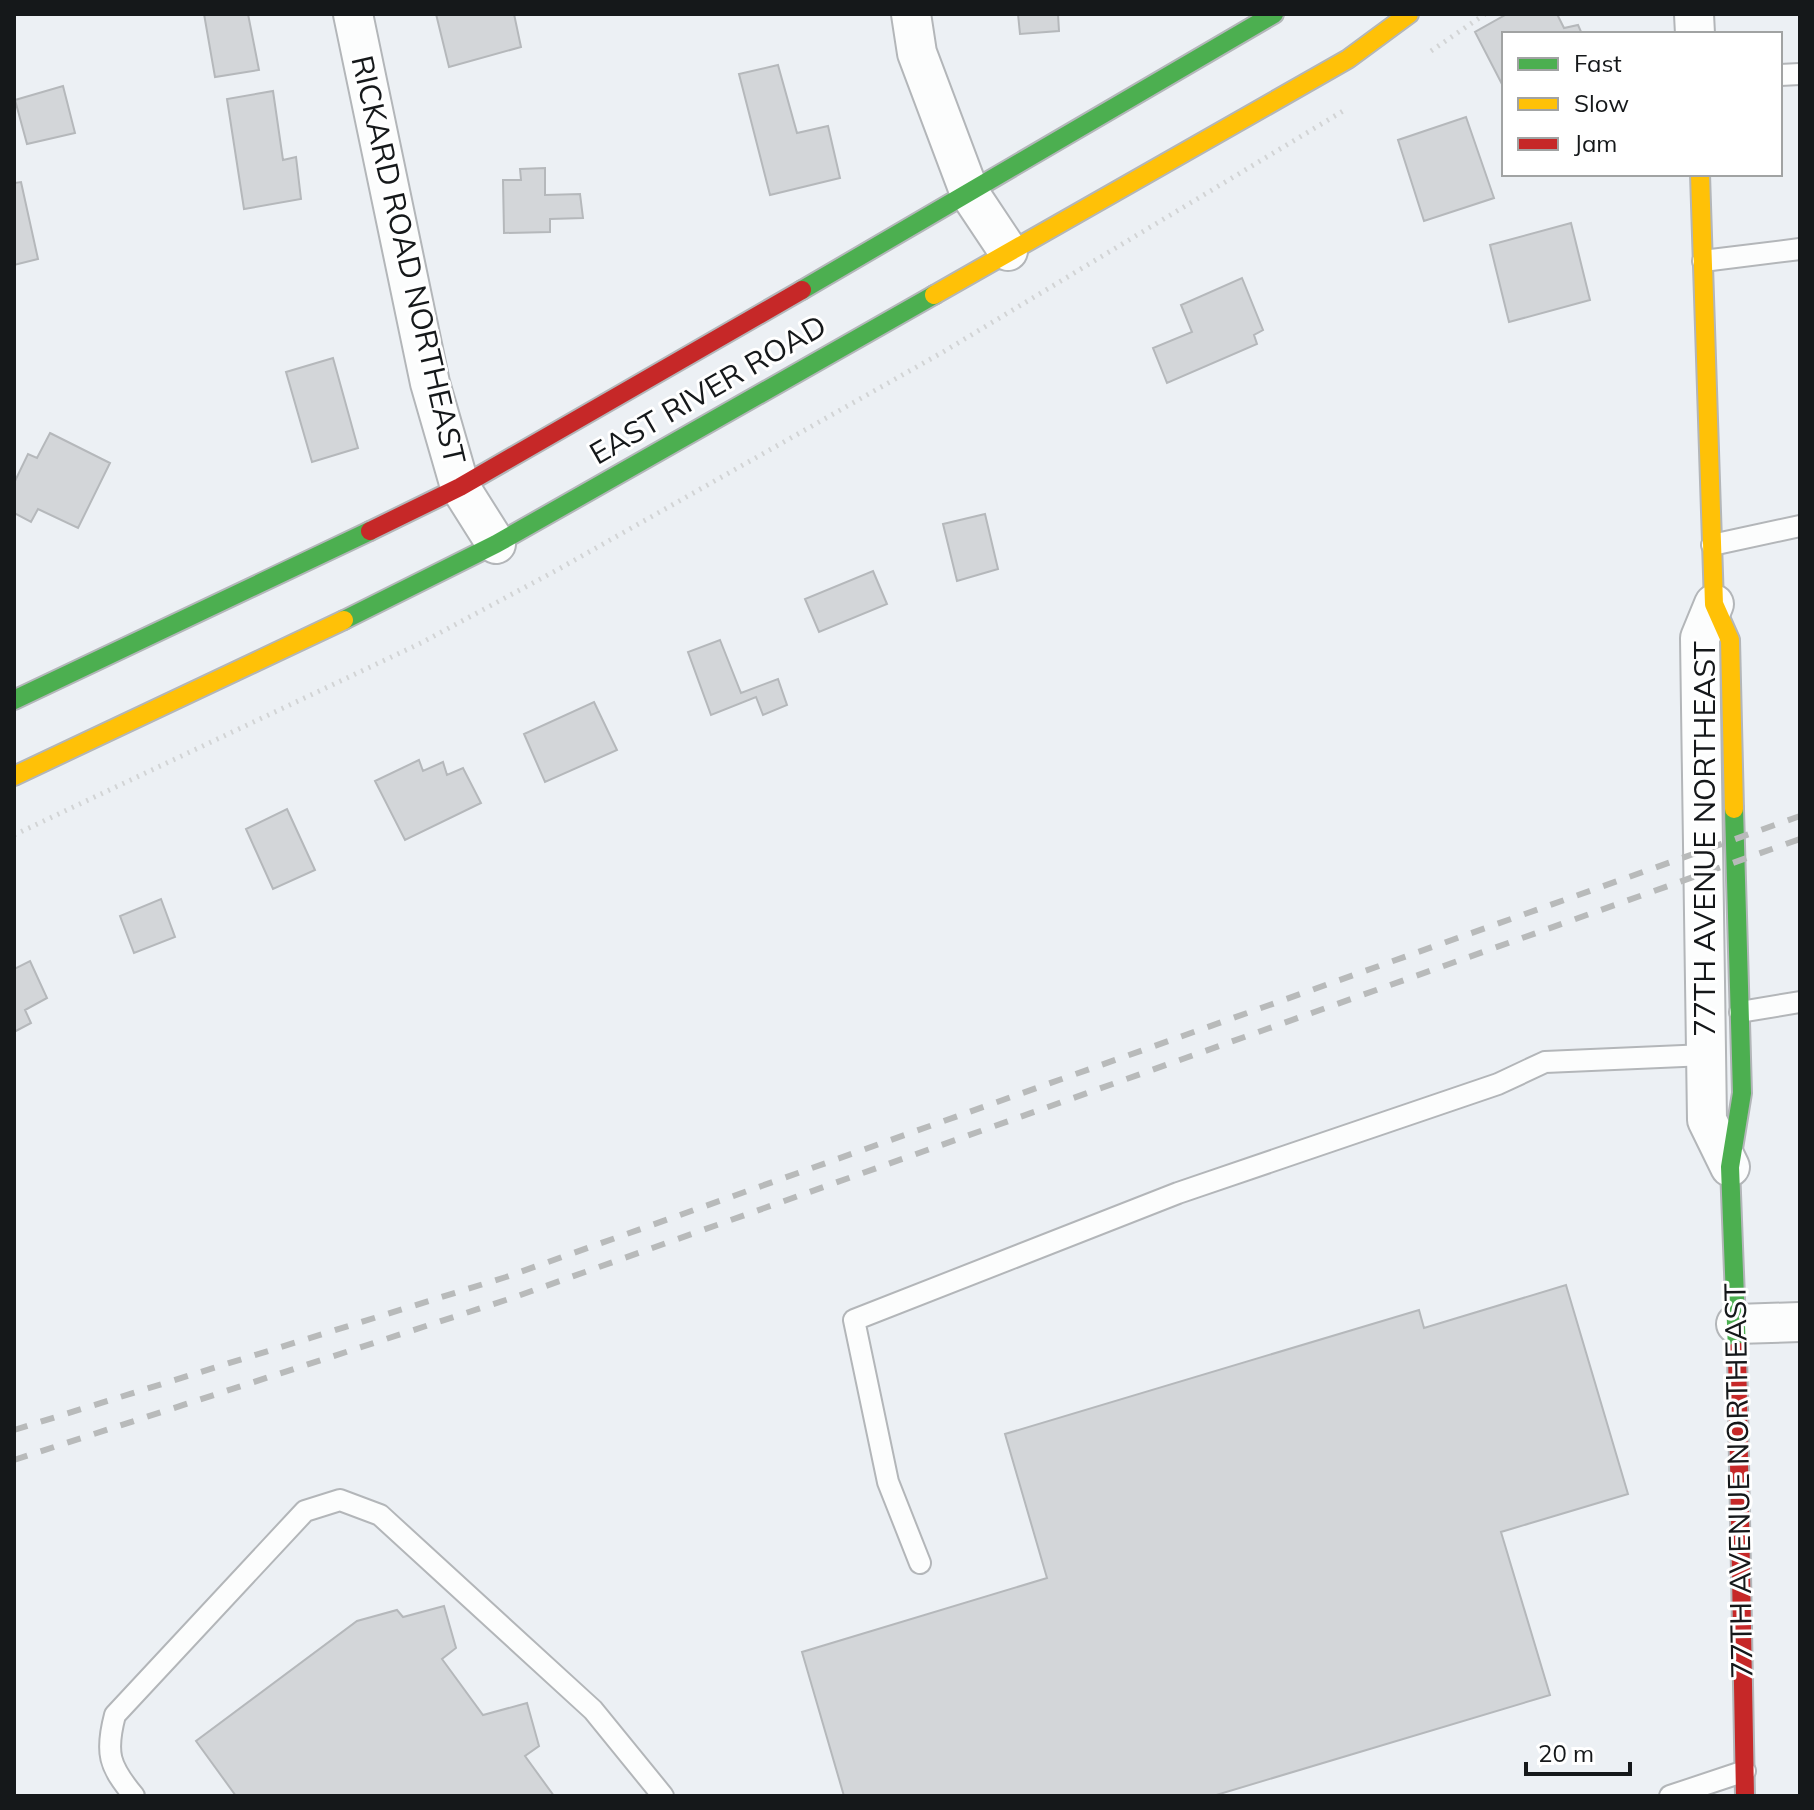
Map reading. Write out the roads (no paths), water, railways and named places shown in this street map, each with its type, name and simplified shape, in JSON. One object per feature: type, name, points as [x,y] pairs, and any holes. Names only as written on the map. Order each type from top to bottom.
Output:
[{"type":"main road","name":"EAST RIVER ROAD","points":[[14,700],[242,594],[460,487],[970,194],[1245,34],[1274,14]]},
{"type":"main road","name":"EAST RIVER ROAD","points":[[14,776],[271,656],[496,544],[1348,59],[1409,14]]},
{"type":"main road","name":"77TH AVENUE NORTHEAST","points":[[1700,176],[1714,604],[1730,640],[1742,1093],[1730,1167],[1745,1796]]},
{"type":"street","name":"RICKARD ROAD NORTHEAST","points":[[353,14],[430,383],[460,487],[496,544]]},
{"type":"street","points":[[911,14],[917,53],[970,194],[1008,251]]},
{"type":"street","name":"77TH AVENUE NORTHEAST","points":[[1714,604],[1700,638],[1707,1120],[1730,1167]]},
{"type":"street","points":[[1736,1324],[1800,1322]]},
{"type":"lane","points":[[1703,261],[1800,249]]},
{"type":"lane","points":[[1712,545],[1800,526]]},
{"type":"lane","points":[[1740,1012],[1800,1002]]},
{"type":"lane","points":[[920,1563],[888,1482],[854,1320],[1178,1193],[1498,1084],[1545,1062],[1706,1055]]},
{"type":"lane","points":[[134,1796],[116,1775],[107,1745],[115,1715],[305,1511],[340,1500],[380,1515],[593,1710],[663,1796]]},
{"type":"lane","points":[[1670,1796],[1745,1771]]},
{"type":"railway","points":[[14,1430],[506,1277],[1800,816]]},
{"type":"railway","points":[[14,1460],[512,1298],[1800,839]]}]
